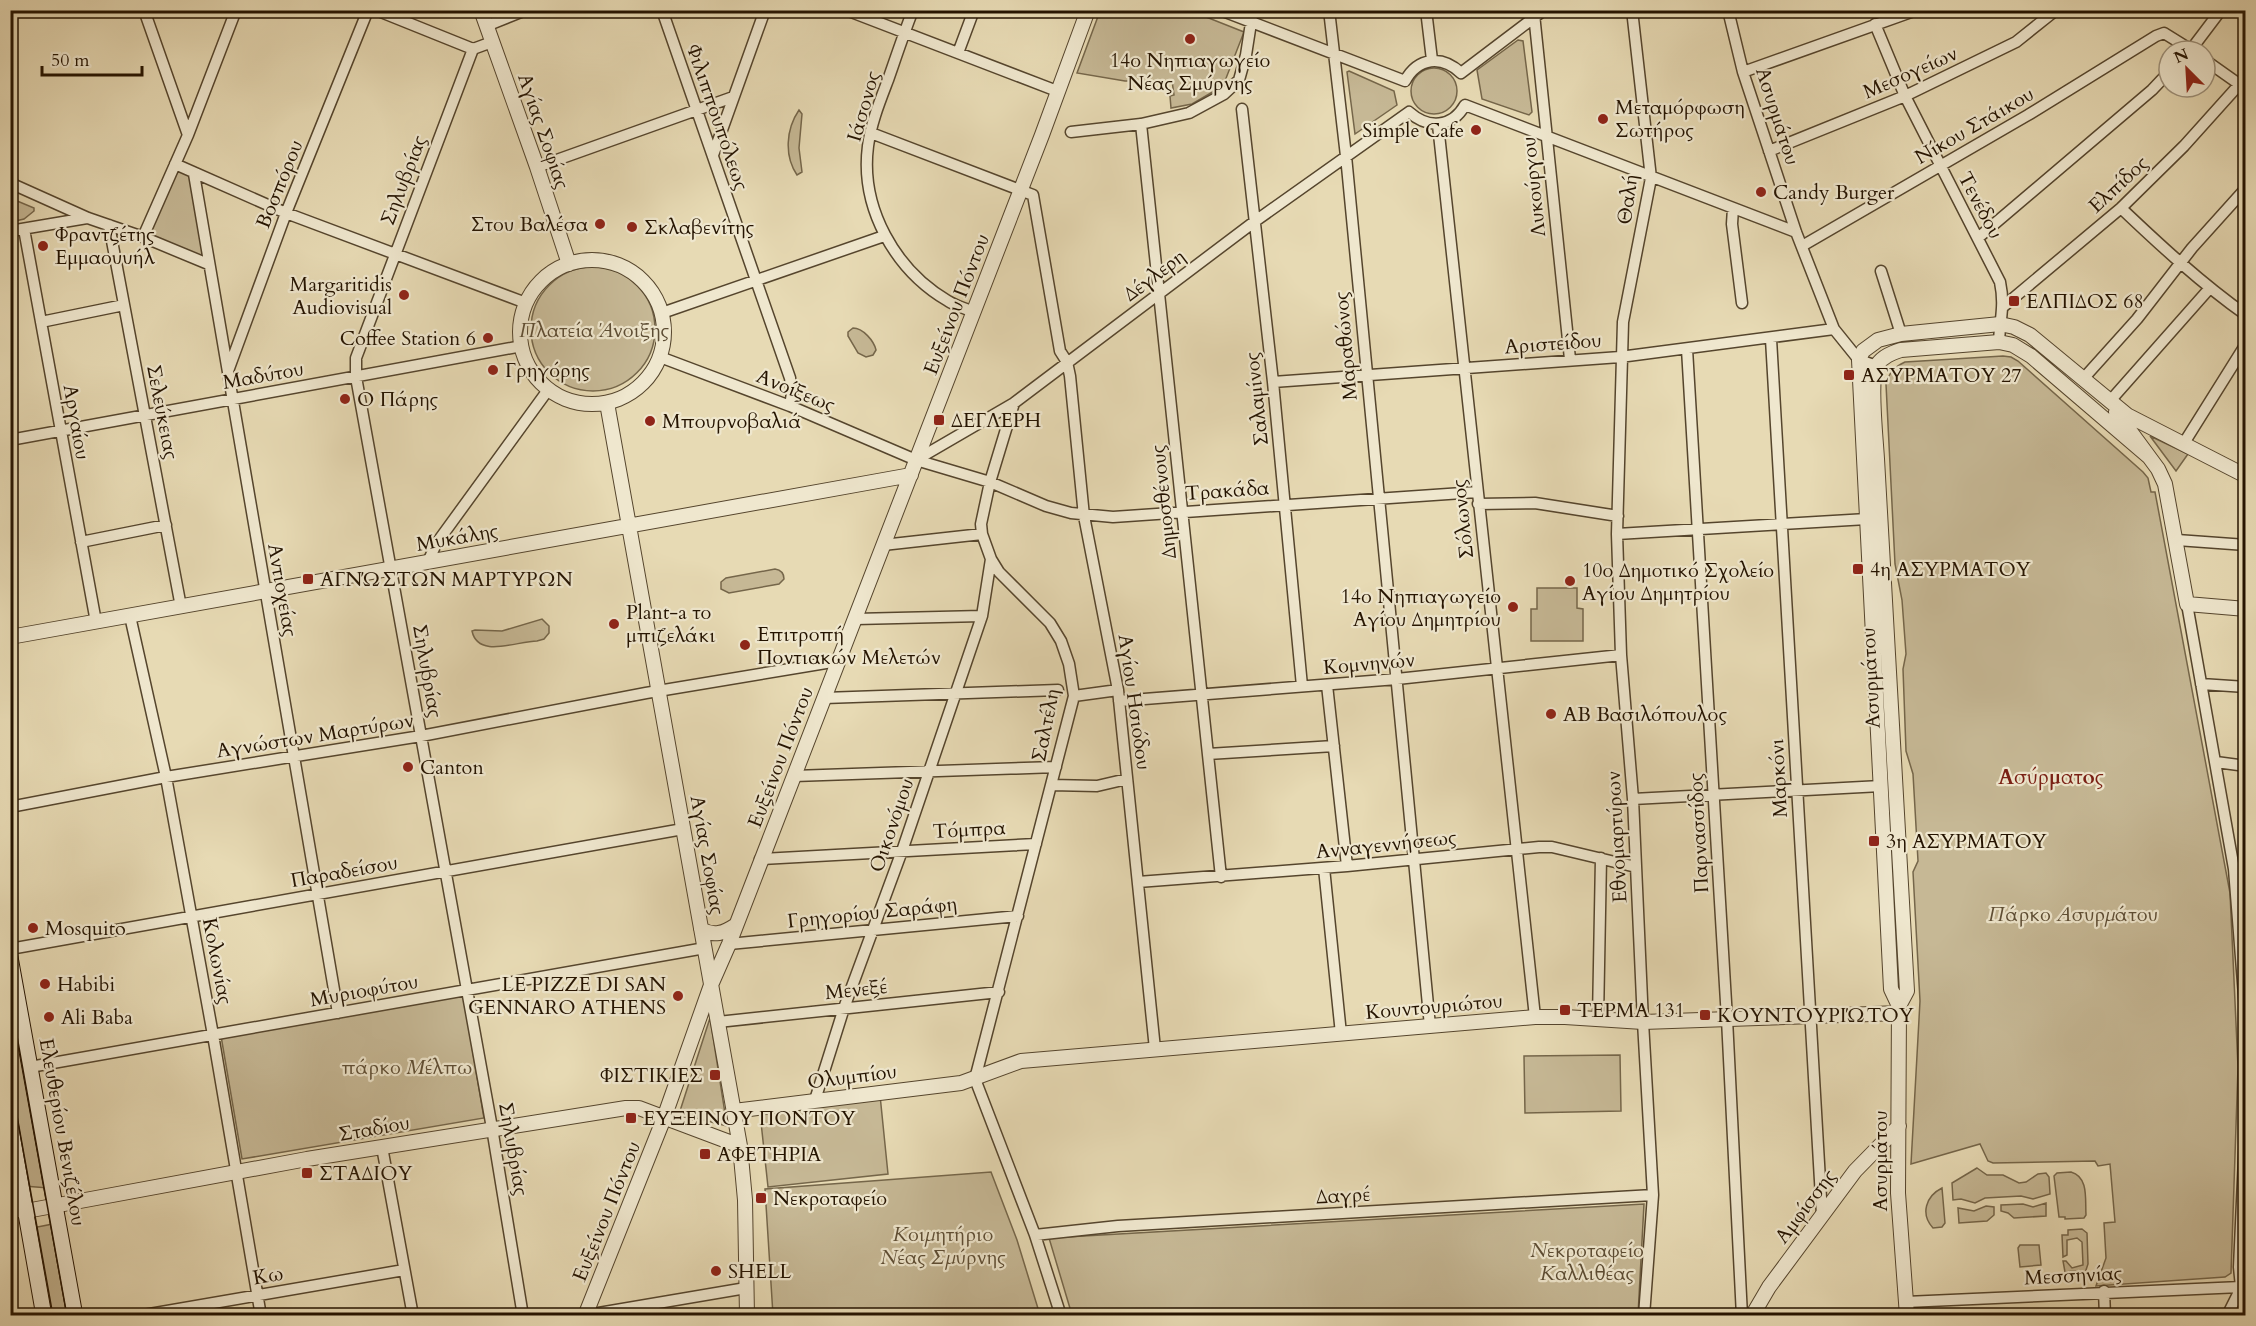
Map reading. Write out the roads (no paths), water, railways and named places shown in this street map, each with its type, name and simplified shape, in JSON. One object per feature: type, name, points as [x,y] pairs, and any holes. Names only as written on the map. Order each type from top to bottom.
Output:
[{"type":"main road","name":"Ελευθερίου Βενιζέλου","points":[[10,957],[75,1316]]},
{"type":"main road","points":[[10,1123],[44,1316]]},
{"type":"street","points":[[144,10],[188,135]]},
{"type":"street","points":[[143,237],[188,135],[236,10]]},
{"type":"street","name":"Βοσπόρου","points":[[227,372],[286,213],[368,10]]},
{"type":"street","points":[[376,10],[473,49],[492,42]]},
{"type":"street","name":"Αγίας Σοφίας","points":[[481,10],[569,264]]},
{"type":"street","points":[[486,26],[526,10]]},
{"type":"street","name":"Φιλιππουπόλεως","points":[[662,10],[790,378],[792,393],[790,406]]},
{"type":"street","points":[[713,155],[765,10]]},
{"type":"street","points":[[846,10],[1057,92]]},
{"type":"street","name":"Ιάσονος","points":[[913,10],[871,133],[867,163],[868,181],[884,236],[903,262],[934,292],[949,302],[973,312]]},
{"type":"street","points":[[958,53],[974,10]]},
{"type":"street","name":"Ευξείνου Πόντου","points":[[584,1315],[669,1120],[711,985],[855,619],[1088,10]]},
{"type":"street","points":[[1220,10],[1405,81],[1415,67],[1432,60],[1453,65],[1461,73],[1534,14],[1544,10]]},
{"type":"street","points":[[1071,132],[1141,124],[1189,113],[1224,94],[1239,80],[1253,10]]},
{"type":"street","name":"Μαραθώνος","points":[[1329,10],[1346,156],[1414,859]]},
{"type":"street","points":[[1426,10],[1432,60]]},
{"type":"street","name":"Θαλή","points":[[1620,357],[1623,322],[1651,178],[1632,10]]},
{"type":"street","name":"Ασυρμάτου","points":[[1728,10],[1743,72],[1796,232],[1834,329],[1859,360],[1891,989],[1900,1010]]},
{"type":"street","points":[[1743,72],[1917,10]]},
{"type":"street","name":"Μεσογείων","points":[[1769,151],[1905,96],[2016,42],[2056,10]]},
{"type":"street","points":[[2200,39],[2221,10]]},
{"type":"street","name":"Λυκούργου","points":[[1534,14],[1570,359]]},
{"type":"street","name":"Τενέδου","points":[[1875,24],[1905,96],[2001,282],[2004,306],[2000,324],[2000,342]]},
{"type":"street","name":"Νίκου Στάικου","points":[[1802,246],[2164,33],[2174,39]]},
{"type":"street","name":"Σηλυβρίας","points":[[473,49],[356,358],[356,376],[468,990],[523,1316]]},
{"type":"street","points":[[2217,68],[2243,84]]},
{"type":"street","name":"Ελπίδος","points":[[2004,306],[2121,208],[2243,84]]},
{"type":"street","points":[[1979,237],[2157,85]]},
{"type":"street","points":[[537,167],[733,98]]},
{"type":"street","points":[[1438,125],[1454,119],[1465,105],[1796,232]]},
{"type":"street","name":"Σαλαμίνος","points":[[1242,109],[1273,382],[1302,686]]},
{"type":"street","name":"Δέγλερη","points":[[916,460],[1014,403],[1254,222],[1409,112],[1427,124],[1438,125]]},
{"type":"street","name":"Δημοσθένους","points":[[1141,124],[1221,877]]},
{"type":"street","name":"Σόλωνος","points":[[1438,125],[1535,1017]]},
{"type":"street","points":[[871,133],[1020,191]]},
{"type":"street","points":[[175,164],[286,213],[526,303]]},
{"type":"street","name":"Αντιοχείας","points":[[194,174],[338,1013]]},
{"type":"street","points":[[10,183],[88,218],[143,237],[208,264]]},
{"type":"street","points":[[2084,379],[2137,319],[2179,264],[2246,188]]},
{"type":"street","name":"Αγίου Ησιόδου","points":[[1020,191],[1033,195],[1060,351],[1067,362],[1070,376],[1084,516],[1119,696],[1155,1049]]},
{"type":"street","points":[[1733,208],[1732,224],[1742,303]]},
{"type":"street","points":[[2121,208],[2179,264],[2246,315]]},
{"type":"street","points":[[10,231],[88,218]]},
{"type":"street","name":"Σελεύκειας","points":[[109,225],[181,607]]},
{"type":"street","name":"Αργαίου","points":[[24,229],[96,622]]},
{"type":"street","points":[[662,313],[884,236]]},
{"type":"street","points":[[595,260],[621,266],[645,282],[654,294],[662,313],[664,335],[660,357],[649,377],[640,386],[607,403],[576,402],[562,398],[549,390],[532,372],[522,346],[522,318],[526,303],[541,282],[557,269],[569,264],[595,260]]},
{"type":"street","points":[[1881,272],[1902,334]]},
{"type":"street","points":[[2104,396],[2209,288]]},
{"type":"street","points":[[41,322],[124,305]]},
{"type":"street","points":[[2149,457],[2031,356],[2013,345],[2000,342],[1901,350],[1889,354],[1877,366],[1859,360],[1863,351],[1878,340],[1902,334],[2000,324],[2014,327],[2030,335],[2127,415],[2246,476]]},
{"type":"street","name":"Αριστείδου","points":[[1273,382],[1620,357],[1834,329]]},
{"type":"street","name":"Μαρκόνι","points":[[1771,339],[1822,1215]]},
{"type":"street","points":[[2184,443],[2246,344]]},
{"type":"street","name":"Μαδύτου","points":[[10,440],[522,346]]},
{"type":"street","name":"Παρνασσίδος","points":[[1687,349],[1727,1019],[1742,1316]]},
{"type":"street","name":"Ανοίξεως","points":[[660,357],[790,406],[916,460]]},
{"type":"street","name":"Εθνομαρτύρων","points":[[1620,357],[1617,534],[1621,655],[1633,799],[1653,1195],[1644,1316]]},
{"type":"street","name":"Ασυρμάτου","points":[[1877,366],[1873,380],[1907,991],[1900,1010],[1898,1193],[1906,1309]]},
{"type":"street","points":[[428,562],[436,544],[549,390]]},
{"type":"street","points":[[2104,396],[2149,457],[2165,484],[2234,869],[2246,1020]]},
{"type":"street","name":"Αγίας Σοφίας","points":[[607,403],[740,1146],[745,1200],[747,1316]]},
{"type":"street","name":"Σαλτέλη","points":[[975,1079],[1074,696],[1069,664],[1061,640],[1050,623],[999,572],[991,559],[982,534],[981,524],[990,482],[1014,403]]},
{"type":"street","name":"Τρακάδα","points":[[916,460],[990,482],[1046,506],[1084,516],[1113,517],[1477,492]]},
{"type":"street","name":"Μυκάλης","points":[[10,637],[910,475]]},
{"type":"street","points":[[1478,504],[1536,503],[1617,516]]},
{"type":"street","points":[[1617,534],[1867,519]]},
{"type":"street","points":[[81,542],[166,525]]},
{"type":"street","points":[[883,545],[982,534]]},
{"type":"street","points":[[2176,540],[2246,545]]},
{"type":"street","name":"Οικονόμου","points":[[815,1100],[844,1008],[902,851],[982,616],[991,559]]},
{"type":"street","points":[[2187,604],[2246,609]]},
{"type":"street","name":"Κολωνίας","points":[[130,616],[166,777],[261,1316]]},
{"type":"street","points":[[855,619],[982,616]]},
{"type":"street","name":"Κομνηνών","points":[[1074,696],[1201,694],[1327,685],[1621,655]]},
{"type":"street","name":"Αγνώστων Μαρτύρων","points":[[10,807],[166,777],[421,736],[658,691],[838,661]]},
{"type":"street","points":[[2201,684],[2246,687]]},
{"type":"street","points":[[1327,685],[1347,866]]},
{"type":"street","points":[[824,698],[1058,690]]},
{"type":"street","points":[[1208,754],[1334,746]]},
{"type":"street","points":[[2216,762],[2246,766]]},
{"type":"street","points":[[794,776],[1056,767]]},
{"type":"street","points":[[1051,785],[1097,786],[1127,779]]},
{"type":"street","points":[[1633,799],[1881,786]]},
{"type":"street","name":"Παραδείσου","points":[[10,949],[683,829]]},
{"type":"street","name":"Τόμπρα","points":[[760,859],[1036,844]]},
{"type":"street","name":"Ανναγεννήσεως","points":[[1138,882],[1221,877],[1552,847],[1636,867]]},
{"type":"street","points":[[1598,1019],[1601,858]]},
{"type":"street","points":[[1414,859],[1430,1026]]},
{"type":"street","points":[[1324,868],[1341,1034]]},
{"type":"street","name":"Γρηγορίου Σαράφη","points":[[729,944],[1018,916]]},
{"type":"street","points":[[701,928],[709,933],[717,934],[736,925]]},
{"type":"street","name":"Μυριοφύτου","points":[[30,1067],[705,948]]},
{"type":"street","name":"Μενεξέ","points":[[718,1022],[999,992]]},
{"type":"street","name":"Κουντουριώτου","points":[[975,1079],[1020,1061],[1535,1017],[1643,1022],[1900,1010]]},
{"type":"street","points":[[975,1079],[1035,1235],[1061,1316]]},
{"type":"street","name":"Ολυμπίου","points":[[734,1111],[961,1083],[975,1079]]},
{"type":"street","name":"Σταδίου","points":[[10,1213],[492,1128],[626,1108],[639,1108],[740,1146]]},
{"type":"street","points":[[2227,1316],[2243,1282],[2239,1267],[2246,1114]]},
{"type":"street","name":"Αμφίσσης","points":[[1752,1316],[1769,1287],[1855,1171],[1899,1126]]},
{"type":"street","points":[[382,1147],[413,1316]]},
{"type":"street","name":"Δαγρέ","points":[[1035,1235],[1118,1226],[1653,1195]]},
{"type":"street","name":"Κω","points":[[138,1316],[405,1270]]},
{"type":"street","name":"Μεσσηνίας","points":[[1906,1309],[2104,1291],[2243,1282]]},
{"type":"street","points":[[584,1315],[615,1313],[746,1288]]},
{"type":"street","points":[[2104,1291],[2105,1316]]},
{"type":"tram line","points":[[10,997],[67,1316]]},
{"type":"tram line","points":[[10,1077],[53,1316]]},
{"type":"place","name":"14ο Νηπιαγωγείο Νέας Σμύρνης","points":[[1190,39]]},
{"type":"place","name":"Μεταμόρφωση Σωτήρος","points":[[1603,119]]},
{"type":"place","name":"Simple Cafe","points":[[1476,130]]},
{"type":"place","name":"Candy Burger","points":[[1761,192]]},
{"type":"place","name":"Στου Βαλέσα","points":[[600,224]]},
{"type":"place","name":"Σκλαβενίτης","points":[[632,227]]},
{"type":"place","name":"Φραντζέτης Εμμαουυήλ","points":[[43,246]]},
{"type":"place","name":"Margaritidis Audiovisual","points":[[404,295]]},
{"type":"place","name":"ΕΛΠΙΔΟΣ 68","points":[[2014,301]]},
{"type":"place","name":"Coffee Station 6","points":[[488,338]]},
{"type":"place","name":"Γρηγόρης","points":[[493,370]]},
{"type":"place","name":"ΑΣΥΡΜΑΤΟΥ 27","points":[[1849,375]]},
{"type":"place","name":"Ο Πάρης","points":[[345,399]]},
{"type":"place","name":"ΔΕΓΛΕΡΗ","points":[[939,420]]},
{"type":"place","name":"Μπουρνοβαλιά","points":[[650,421]]},
{"type":"place","name":"4η ΑΣΥΡΜΑΤΟΥ","points":[[1858,569]]},
{"type":"place","name":"ΑΓΝΏΣΤΩΝ ΜΑΡΤΥΡΩΝ","points":[[308,579]]},
{"type":"place","name":"10ο Δημοτικό Σχολείο Αγίου Δημητρίου","points":[[1570,581]]},
{"type":"place","name":"14ο Νηπιαγωγείο Αγίου Δημητρίου","points":[[1513,607]]},
{"type":"place","name":"Plant-a το μπιζελάκι","points":[[614,624]]},
{"type":"place","name":"Επιτροπή Ποντιακών Μελετών","points":[[745,645]]},
{"type":"place","name":"ΑΒ Βασιλόπουλος","points":[[1551,714]]},
{"type":"place","name":"Canton","points":[[408,767]]},
{"type":"place","name":"3η ΑΣΥΡΜΑΤΟΥ","points":[[1874,841]]},
{"type":"place","name":"Mosquito","points":[[33,928]]},
{"type":"place","name":"Habibi","points":[[45,984]]},
{"type":"place","name":"LE PIZZE DI SAN GENNARO ATHENS","points":[[678,996]]},
{"type":"place","name":"ΤΕΡΜΑ 131","points":[[1565,1010]]},
{"type":"place","name":"ΚΟΥΝΤΟΥΡΙΏΤΟΥ","points":[[1705,1015]]},
{"type":"place","name":"Ali Baba","points":[[49,1017]]},
{"type":"place","name":"ΦΙΣΤΙΚΙΕΣ","points":[[715,1075]]},
{"type":"place","name":"ΕΥΞΕΙΝΟΥ ΠΟΝΤΟΥ","points":[[631,1118]]},
{"type":"place","name":"ΑΦΕΤΗΡΙΑ","points":[[705,1154]]},
{"type":"place","name":"ΣΤΑΔΙΟΥ","points":[[307,1173]]},
{"type":"place","name":"Νεκροταφείο","points":[[761,1198]]},
{"type":"place","name":"SHELL","points":[[716,1271]]},
{"type":"district","name":"Ασύρματος","points":[[2051,777]]},
{"type":"park label","name":"Πλατεία Άνοιξης","points":[[594,330]]},
{"type":"park label","name":"Πάρκο Ασυρμάτου","points":[[2073,914]]},
{"type":"park label","name":"πάρκο Μέλπω","points":[[407,1067]]},
{"type":"park label","name":"Κοιμητήριο Νέας Σμύρνης","points":[[943,1246]]},
{"type":"park label","name":"Νεκροταφείο Καλλιθέας","points":[[1587,1262]]}]
